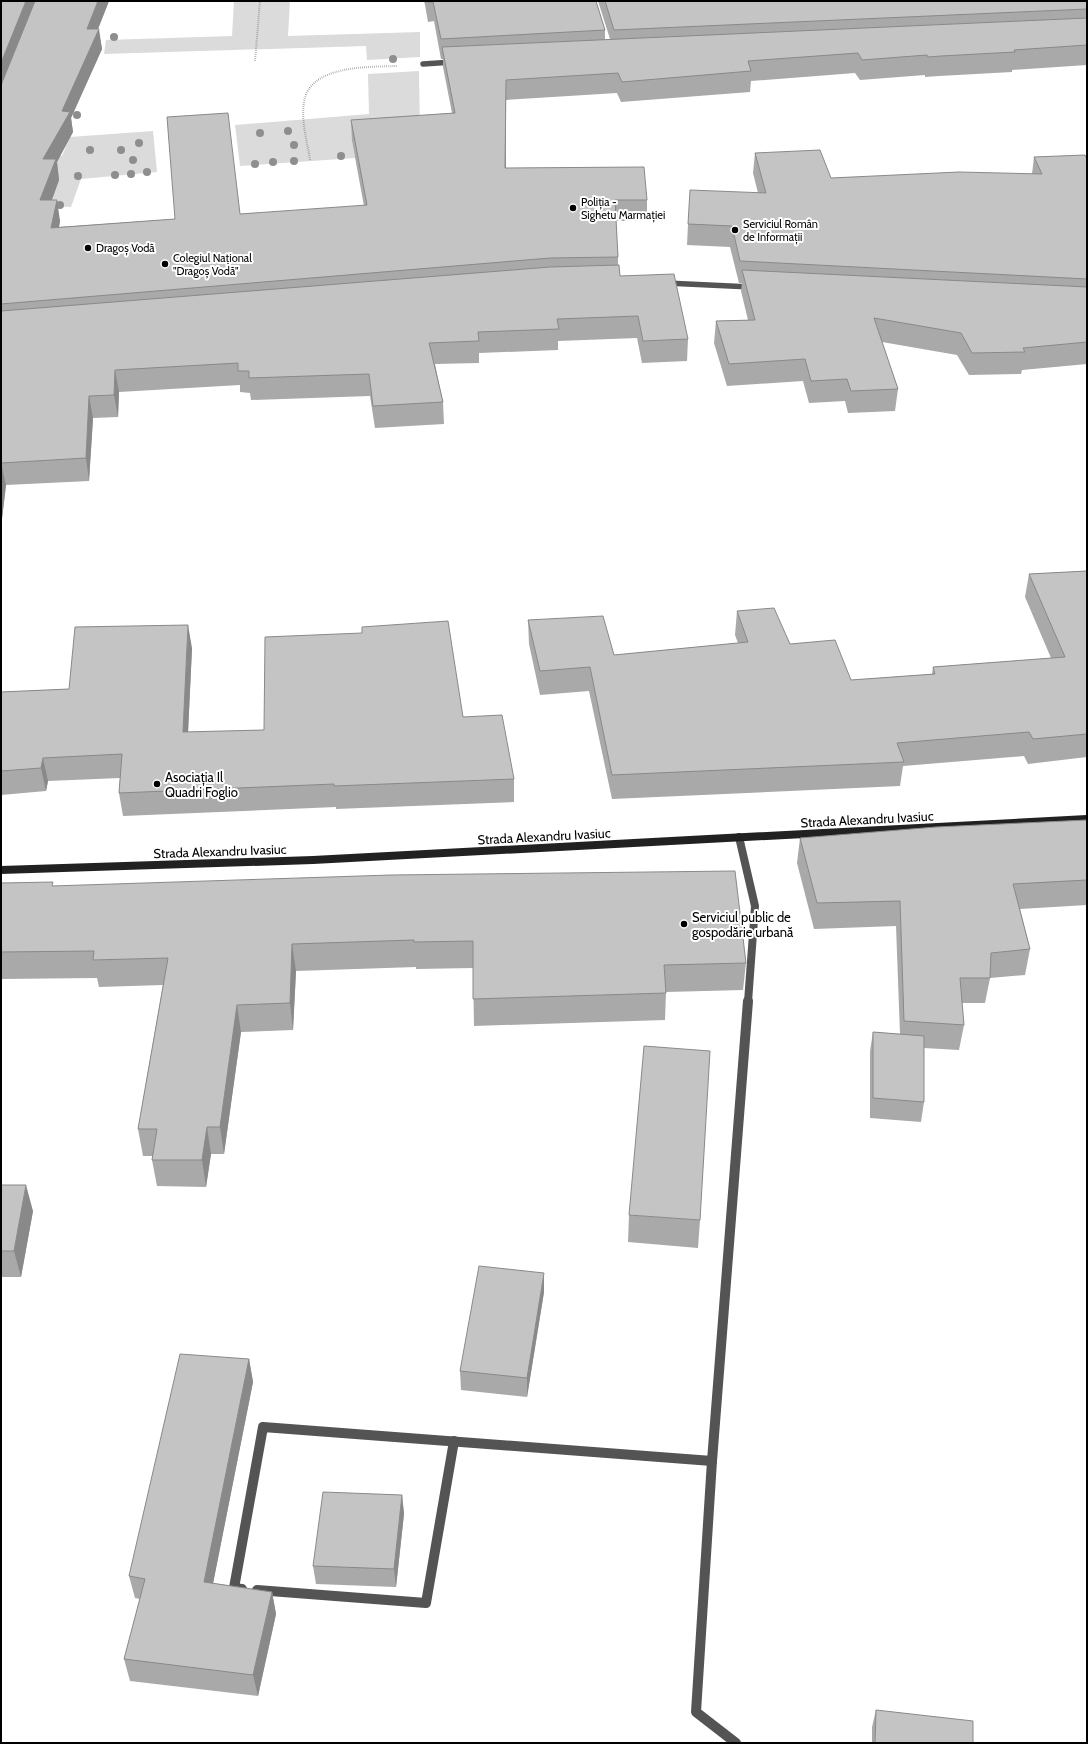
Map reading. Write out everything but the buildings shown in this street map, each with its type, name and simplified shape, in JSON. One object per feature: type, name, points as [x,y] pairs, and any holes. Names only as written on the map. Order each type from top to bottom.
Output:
[{"type":"main road","name":"Strada Alexandru Ivasiuc","points":[[1,870],[313,860],[1087,819]]},
{"type":"street","points":[[423,64],[462,62]]},
{"type":"street","points":[[662,283],[756,287]]},
{"type":"street","points":[[736,1743],[696,1712],[712,1461],[755,906],[739,837]]},
{"type":"street","points":[[454,1441],[426,1603],[234,1588],[263,1427],[454,1441],[712,1461]]},
{"type":"path","points":[[255,61],[260,1]]},
{"type":"path","points":[[310,160],[303,108],[306,92],[317,80],[338,71],[366,67],[423,64]]},
{"type":"shaded area","points":[[234,1],[290,1],[288,36],[420,32],[420,57],[367,60],[366,46],[104,54],[106,40],[232,36]]},
{"type":"shaded area","points":[[419,71],[420,136],[352,141],[355,158],[240,166],[235,125],[369,114],[368,74]]},
{"type":"shaded area","points":[[153,131],[157,172],[81,179],[71,207],[50,206],[35,179],[35,155],[62,156],[70,137]]},
{"type":"place","name":"Poliția - Sighetu Marmației","points":[[573,208]]},
{"type":"place","name":"Serviciul Român de Informații","points":[[735,230]]},
{"type":"place","name":"Dragoș Vodă","points":[[88,248]]},
{"type":"place","name":"Colegiul Național \"Dragoș Vodă\"","points":[[165,264]]},
{"type":"place","name":"Asociația Il Quadri Foglio","points":[[157,784]]},
{"type":"place","name":"Serviciul public de gospodărie urbană","points":[[684,924]]}]
